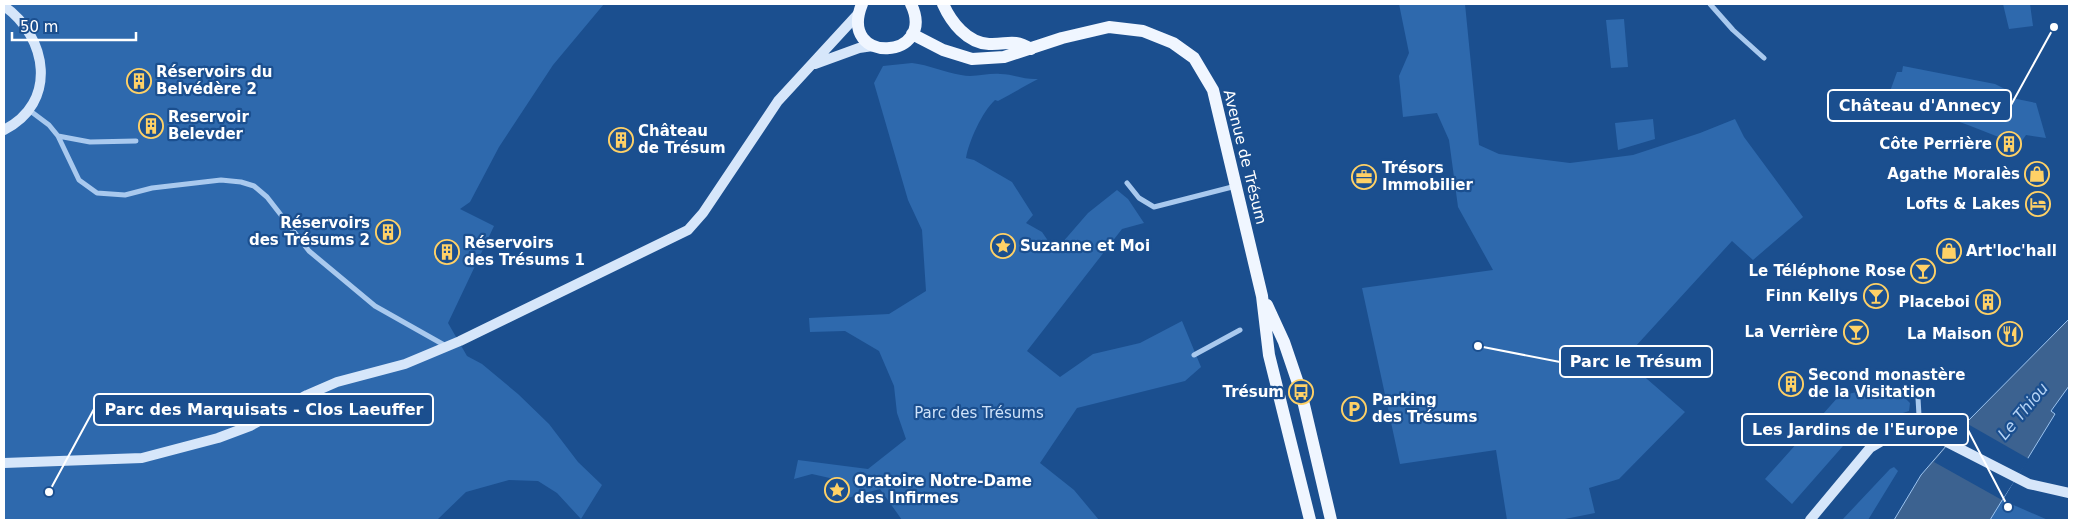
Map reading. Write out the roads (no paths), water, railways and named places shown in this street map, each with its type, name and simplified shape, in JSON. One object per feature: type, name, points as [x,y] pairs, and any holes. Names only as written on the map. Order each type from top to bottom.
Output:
[{"type":"main road","points":[[860,9],[857,24],[860,33],[873,46],[887,50],[902,45],[912,34],[916,24],[915,12],[911,4]]},
{"type":"main road","points":[[943,4],[951,20],[973,39],[988,44],[1019,42],[1031,49]]},
{"type":"main road","points":[[4,6],[21,20],[31,34],[37,48],[40,86],[36,100],[29,110],[19,120],[4,130]]},
{"type":"main road","points":[[4,463],[142,458],[218,438],[250,426],[307,395],[337,382],[404,364],[446,346],[688,230],[703,213],[778,101],[812,66],[860,9]]},
{"type":"main road","name":"Avenue de Trésum","points":[[912,34],[943,50],[972,59],[1004,57],[1062,38],[1109,27],[1143,31],[1173,43],[1194,58],[1213,90],[1262,296],[1268,355],[1310,520]]},
{"type":"main road","points":[[812,66],[859,48],[873,46]]},
{"type":"main road","name":"Avenue de Trésum","points":[[1262,296],[1284,342],[1301,392],[1331,520]]},
{"type":"main road","points":[[1810,520],[1870,448],[1896,434],[1920,433],[1950,443],[2016,479],[2029,484],[2069,492]]},
{"type":"street","points":[[1710,4],[1733,30],[1764,58]]},
{"type":"street","points":[[29,110],[49,125],[58,136],[79,180],[97,193],[124,195],[152,188],[221,180],[241,182],[254,186],[267,197],[309,251],[375,306],[446,346]]},
{"type":"street","points":[[58,136],[90,142],[136,141]]},
{"type":"street","points":[[1128,183],[1139,198],[1154,207],[1236,186]]},
{"type":"street","points":[[1194,355],[1240,330]]},
{"type":"street","points":[[1918,398],[1920,433]]},
{"type":"water","name":"Le Thiou","points":[[2069,319],[2069,386],[2051,411],[2055,414],[1990,520],[1894,520],[1921,475],[1966,423]]},
{"type":"place","name":"Château d'Annecy","points":[[2054,27]]},
{"type":"place","name":"Réservoirs du Belvédère 2","points":[[139,81]]},
{"type":"place","name":"Reservoir Belevder","points":[[151,126]]},
{"type":"place","name":"Château de Trésum","points":[[621,140]]},
{"type":"place","name":"Côte Perrière","points":[[2009,144]]},
{"type":"place","name":"Agathe Moralès","points":[[2037,174]]},
{"type":"place","name":"Trésors Immobilier","points":[[1364,177]]},
{"type":"place","name":"Lofts & Lakes","points":[[2038,204]]},
{"type":"place","name":"Réservoirs des Trésums 2","points":[[388,232]]},
{"type":"place","name":"Suzanne et Moi","points":[[1003,246]]},
{"type":"place","name":"Art'loc'hall","points":[[1949,251]]},
{"type":"place","name":"Réservoirs des Trésums 1","points":[[447,252]]},
{"type":"place","name":"Le Téléphone Rose","points":[[1923,271]]},
{"type":"place","name":"Finn Kellys","points":[[1876,296]]},
{"type":"place","name":"Placeboi","points":[[1988,302]]},
{"type":"place","name":"La Verrière","points":[[1856,332]]},
{"type":"place","name":"La Maison","points":[[2010,334]]},
{"type":"place","name":"Parc le Trésum","points":[[1478,346]]},
{"type":"place","name":"Second monastère de la Visitation","points":[[1791,384]]},
{"type":"place","name":"Trésum","points":[[1301,392]]},
{"type":"place","name":"Parking des Trésums","points":[[1354,409]]},
{"type":"place","name":"Oratoire Notre-Dame des Infirmes","points":[[837,490]]},
{"type":"place","name":"Parc des Marquisats - Clos Laeuffer","points":[[49,492]]},
{"type":"place","name":"Les Jardins de l'Europe","points":[[2008,507]]},
{"type":"park label","name":"Parc des Trésums","points":[[979,413]]}]
